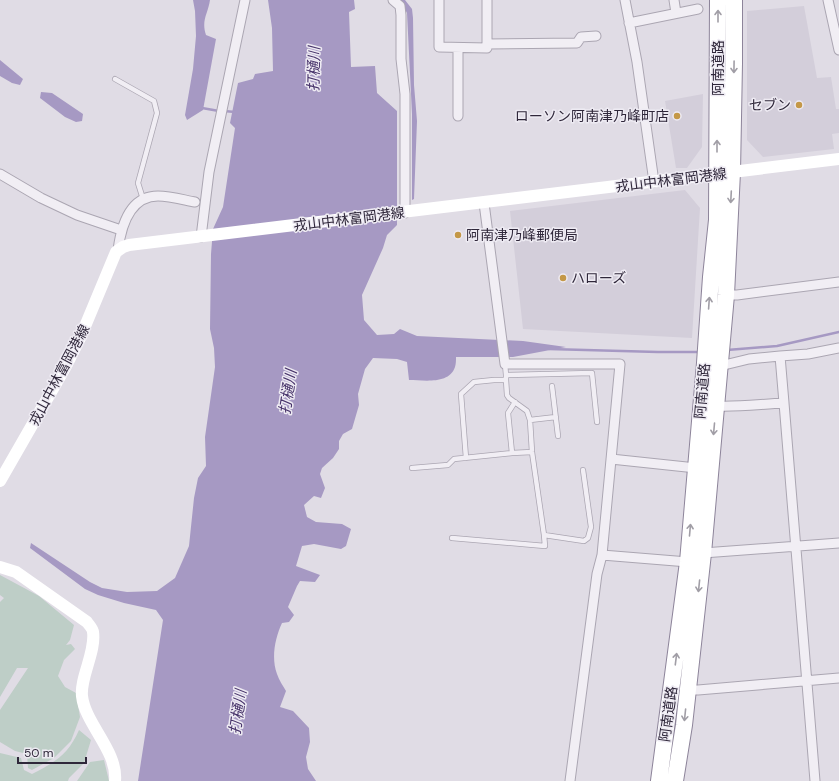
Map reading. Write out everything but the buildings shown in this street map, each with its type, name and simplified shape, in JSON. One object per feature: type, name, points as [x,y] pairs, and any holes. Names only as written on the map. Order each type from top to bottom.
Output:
[{"type":"highway","name":"阿南道路","points":[[659,781],[688,562],[696,468],[715,364],[722,341],[726,295],[724,173],[718,0]]},
{"type":"highway","name":"阿南道路","points":[[675,781],[688,690],[703,552],[716,406],[715,364],[706,342],[717,220],[724,173],[734,63],[734,0]]},
{"type":"main road","name":"戎山中林富岡港線","points":[[0,481],[66,366],[81,336],[118,250],[129,245],[839,159]]},
{"type":"main road","points":[[0,567],[16,572],[87,622],[93,631],[93,644],[82,695],[84,707],[109,753],[116,774],[115,781]]},
{"type":"street","points":[[204,236],[209,172],[245,0]]},
{"type":"street","points":[[393,0],[400,6],[401,59],[405,94],[402,213]]},
{"type":"street","points":[[439,0],[439,47],[458,48],[487,48],[488,0]]},
{"type":"street","points":[[625,0],[637,62],[654,182]]},
{"type":"street","points":[[674,0],[676,14]]},
{"type":"street","points":[[828,0],[839,50]]},
{"type":"street","points":[[629,23],[698,9]]},
{"type":"street","points":[[487,44],[577,43],[581,37],[596,36]]},
{"type":"street","points":[[458,48],[458,116]]},
{"type":"street","points":[[0,174],[40,198],[76,215],[117,229]]},
{"type":"street","points":[[118,250],[117,229],[130,212],[143,199],[158,196],[195,202]]},
{"type":"street","points":[[484,203],[505,362],[620,364],[602,555],[597,574],[570,781]]},
{"type":"street","points":[[726,295],[737,295],[839,282]]},
{"type":"street","points":[[715,364],[734,364],[749,359],[808,354],[839,348]]},
{"type":"street","points":[[780,356],[815,781]]},
{"type":"street","points":[[716,406],[784,403]]},
{"type":"street","points":[[611,459],[696,468]]},
{"type":"street","points":[[602,555],[688,562],[703,552],[839,543]]},
{"type":"street","points":[[688,690],[839,678]]},
{"type":"lane","points":[[115,79],[154,101],[157,113],[138,183],[143,199]]},
{"type":"lane","points":[[452,538],[545,546],[532,452],[530,420],[527,411],[507,395],[505,362]]},
{"type":"lane","points":[[466,458],[461,394],[474,382],[506,378],[592,373],[597,422]]},
{"type":"lane","points":[[552,386],[558,436]]},
{"type":"lane","points":[[512,453],[508,413],[515,402]]},
{"type":"lane","points":[[530,420],[556,417]]},
{"type":"lane","points":[[412,468],[448,465],[454,459],[532,452]]},
{"type":"lane","points":[[544,535],[584,541],[588,538],[590,534],[590,527],[583,470]]},
{"type":"shaded area","points":[[804,6],[817,78],[831,77],[836,109],[839,109],[839,133],[832,134],[834,149],[763,157],[747,140],[747,11]]},
{"type":"shaded area","points":[[703,94],[702,147],[687,168],[676,168],[665,101]]},
{"type":"shaded area","points":[[685,190],[700,208],[692,338],[523,329],[510,211]]},
{"type":"shaded area","points":[[0,575],[39,596],[74,625],[70,640],[66,645],[71,644],[75,649],[64,660],[58,676],[65,687],[76,693],[80,717],[71,741],[54,758],[32,770],[28,768],[27,754],[15,751],[0,742],[0,710],[28,668],[17,668],[0,697],[0,602],[4,598],[0,595]]},
{"type":"shaded area","points":[[79,730],[91,740],[84,763],[69,778],[68,781],[0,781],[0,753],[21,758],[24,770],[32,774],[48,766],[60,757],[75,739]]},
{"type":"shaded area","points":[[104,760],[109,781],[77,781],[90,762]]},
{"type":"water","points":[[193,0],[210,0],[204,25],[206,35],[216,39],[203,110],[187,120],[185,115],[193,69],[196,36]]},
{"type":"water","name":"打樋川","points":[[268,0],[354,0],[355,9],[349,12],[351,67],[375,66],[377,93],[397,111],[397,225],[387,235],[383,248],[362,295],[364,320],[377,335],[394,334],[400,329],[417,336],[523,341],[566,347],[513,357],[456,357],[455,366],[452,373],[442,379],[428,381],[409,380],[407,362],[397,359],[373,358],[365,369],[358,394],[359,405],[352,429],[343,434],[339,441],[339,449],[333,458],[322,468],[320,474],[325,488],[321,498],[314,496],[304,505],[307,517],[316,522],[342,524],[351,529],[346,546],[341,549],[314,544],[302,546],[296,566],[320,575],[315,582],[300,581],[297,586],[288,607],[294,615],[289,622],[282,623],[277,635],[274,655],[275,668],[286,691],[280,707],[293,711],[309,728],[310,742],[306,757],[308,769],[316,781],[138,781],[163,620],[156,610],[124,603],[98,595],[85,589],[30,548],[31,543],[90,582],[102,588],[127,592],[157,591],[175,578],[189,546],[194,498],[198,478],[206,466],[205,437],[215,367],[214,348],[210,329],[211,254],[213,229],[223,207],[235,128],[230,123],[238,83],[253,79],[255,74],[273,71],[272,28]]},
{"type":"water","points":[[400,0],[405,0],[412,9],[413,18],[414,85],[417,121],[414,199],[412,200],[412,114],[407,13]]},
{"type":"water","points":[[0,60],[23,79],[20,85],[12,83],[0,76]]},
{"type":"water","points":[[41,92],[52,93],[83,114],[82,121],[76,122],[65,117],[40,98]]},
{"type":"waterway","points":[[202,108],[219,111]]},
{"type":"waterway","points":[[224,111],[235,112]]},
{"type":"waterway","points":[[727,350],[777,346],[839,332]]},
{"type":"waterway","points":[[549,349],[700,352]]},
{"type":"place","name":"セブン","points":[[799,105]]},
{"type":"place","name":"ローソン阿南津乃峰町店","points":[[677,116]]},
{"type":"place","name":"阿南津乃峰郵便局","points":[[458,235]]},
{"type":"place","name":"ハローズ","points":[[563,278]]}]
